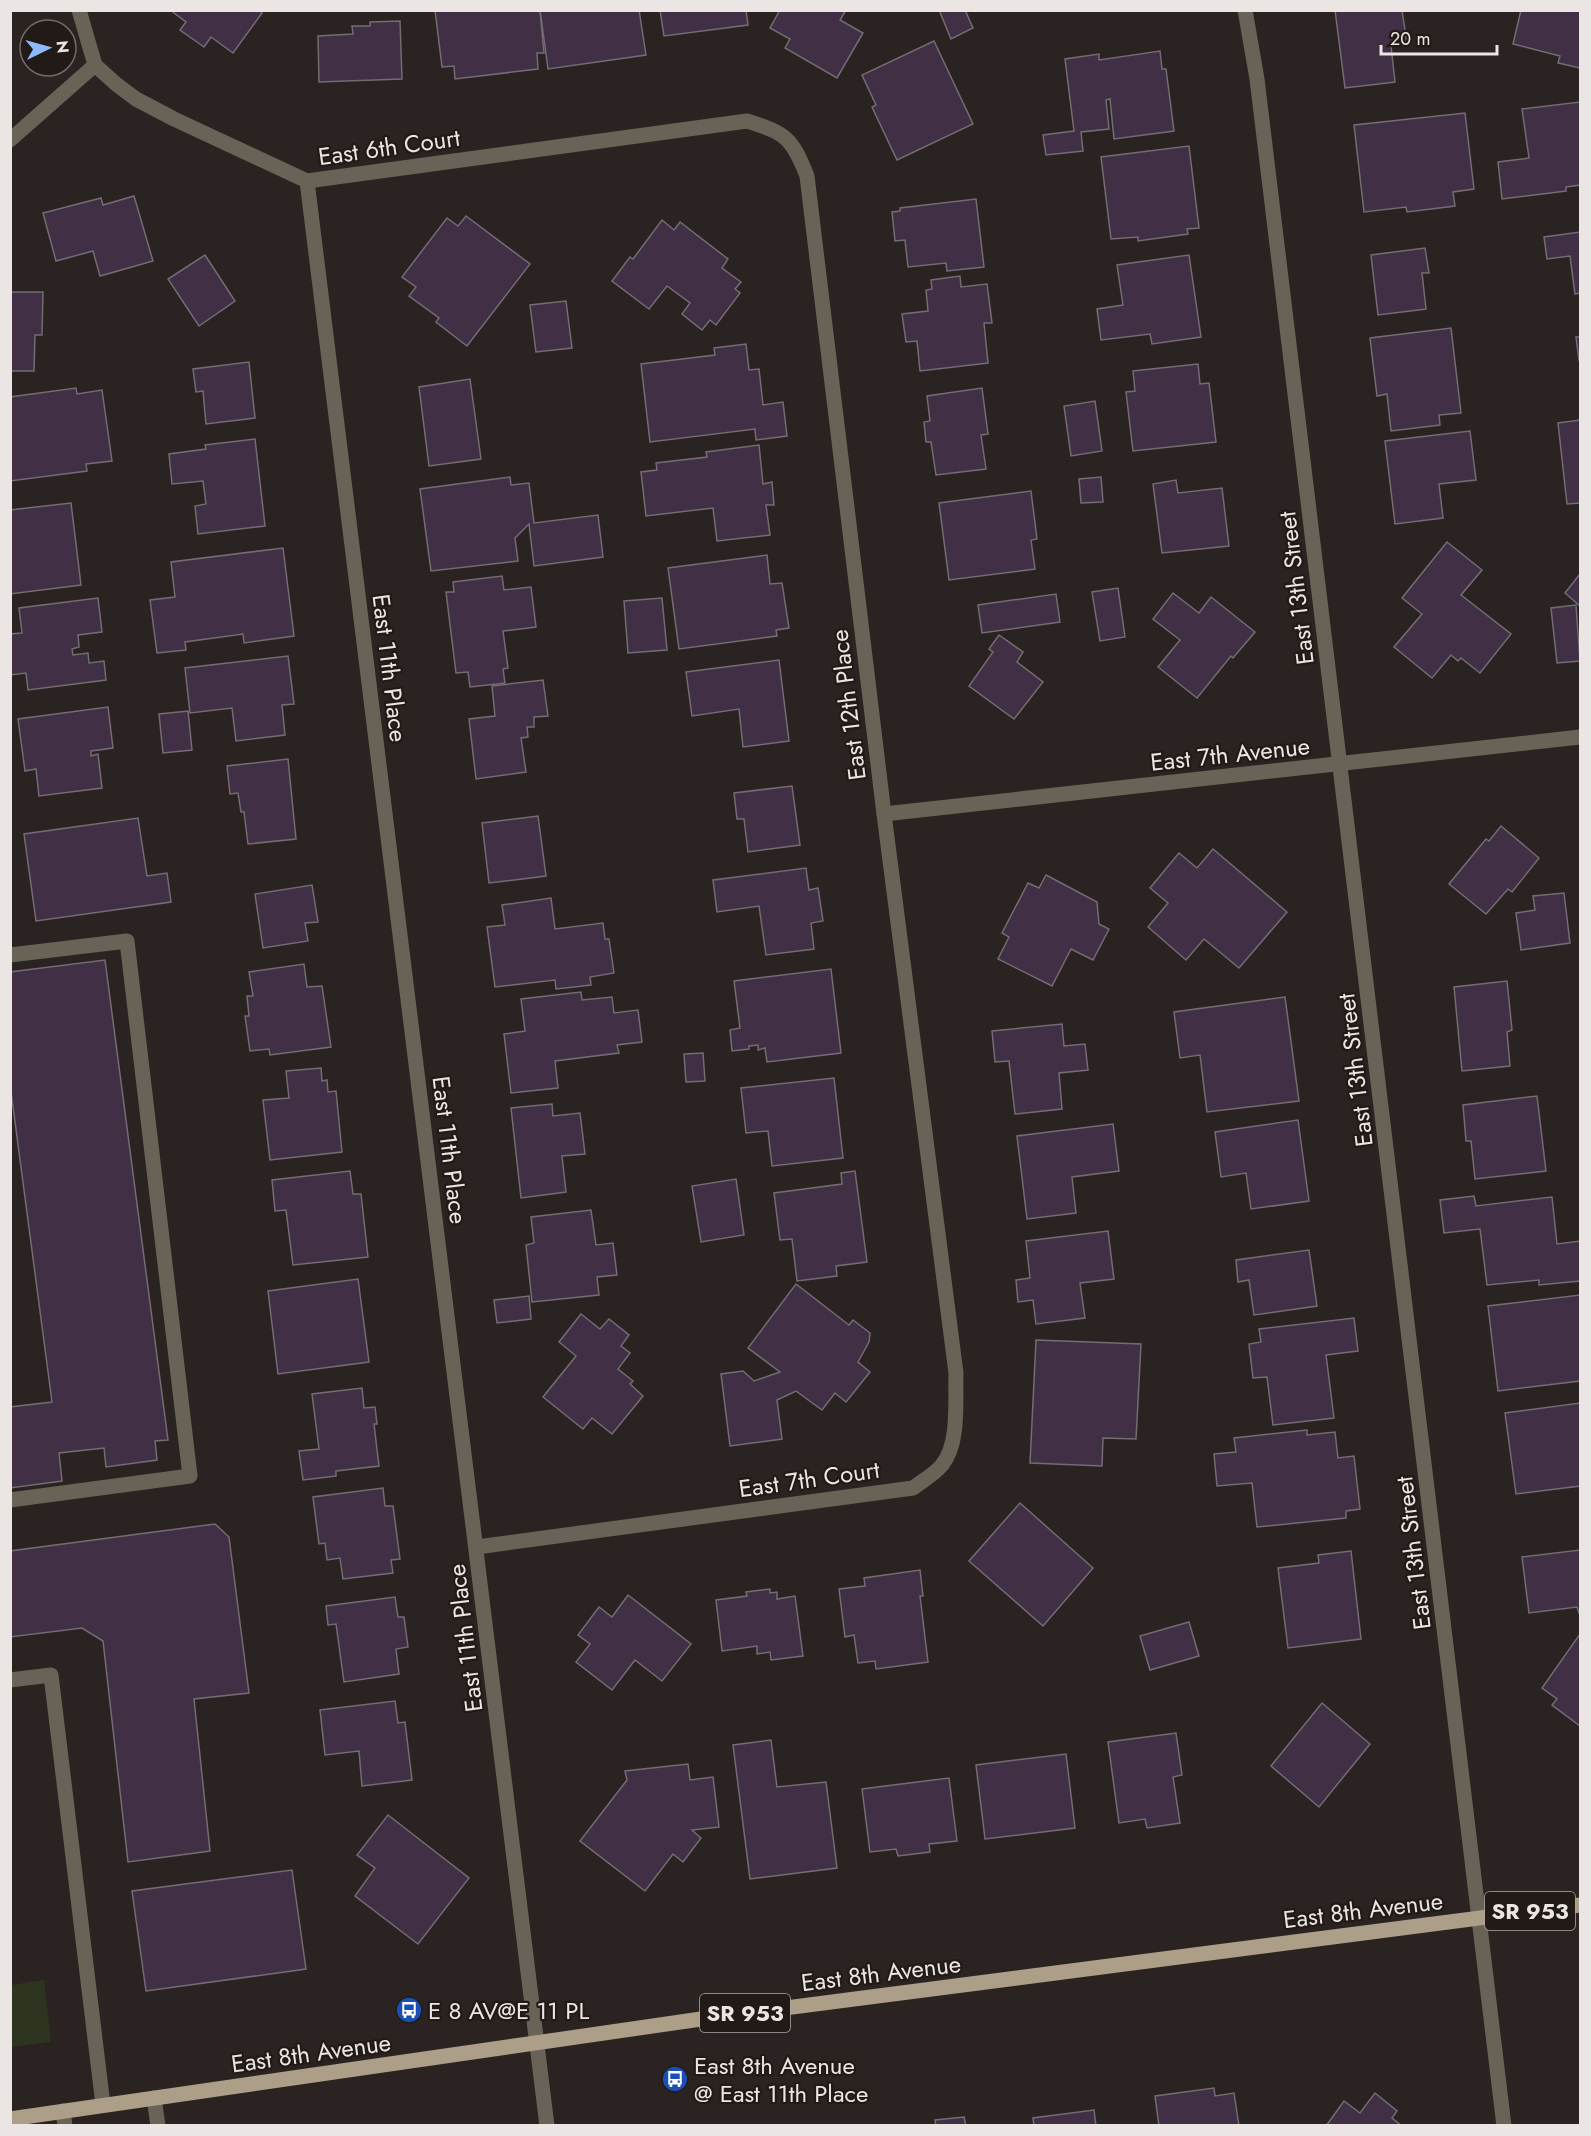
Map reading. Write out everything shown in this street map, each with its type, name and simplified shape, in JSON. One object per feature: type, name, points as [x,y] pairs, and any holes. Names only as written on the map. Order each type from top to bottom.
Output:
[{"type":"main road","name":"East 8th Avenue","points":[[10,2118],[64,2118],[103,2105],[733,2014],[1581,1905]]},
{"type":"street","points":[[10,140],[95,65],[79,10]]},
{"type":"street","name":"East 13th Street","points":[[1245,10],[1257,79],[1504,2126]]},
{"type":"street","name":"East 6th Court","points":[[95,65],[136,99],[307,181],[747,121],[771,128],[790,140]]},
{"type":"street","name":"East 12th Place","points":[[790,140],[807,176],[942,1269]]},
{"type":"street","name":"East 11th Place","points":[[307,181],[547,2126]]},
{"type":"street","name":"East 7th Avenue","points":[[884,814],[1581,737]]},
{"type":"street","points":[[10,956],[127,941],[190,1476],[10,1500]]},
{"type":"street","name":"East 7th Court","points":[[477,1547],[913,1488],[942,1465],[953,1442],[956,1373],[942,1269]]},
{"type":"street","points":[[10,1680],[51,1675],[103,2105]]},
{"type":"street","points":[[154,2098],[158,2126]]},
{"type":"green space","points":[[44,1980],[51,2042],[11,2047],[11,1985]]},
{"type":"building","points":[[170,10],[259,10],[262,13],[233,53],[211,37],[204,47],[180,30],[186,22]]},
{"type":"building","points":[[435,10],[540,11],[544,53],[537,53],[538,69],[455,79],[454,66],[442,67]]},
{"type":"building","points":[[540,10],[639,10],[646,55],[548,69]]},
{"type":"building","points":[[660,10],[746,10],[748,25],[664,36]]},
{"type":"building","points":[[780,10],[846,10],[840,20],[863,33],[837,78],[785,48],[790,39],[770,28]]},
{"type":"building","points":[[939,10],[965,10],[973,28],[951,39]]},
{"type":"building","points":[[1335,10],[1402,10],[1407,44],[1391,46],[1395,82],[1345,88]]},
{"type":"building","points":[[1521,10],[1580,10],[1580,68],[1558,63],[1560,56],[1513,44]]},
{"type":"building","points":[[400,21],[402,79],[319,82],[318,36],[353,34],[352,26],[370,26],[370,22]]},
{"type":"building","points":[[934,41],[973,124],[897,160],[872,107],[876,105],[862,75]]},
{"type":"building","points":[[1160,51],[1162,69],[1166,69],[1174,131],[1114,139],[1110,99],[1106,100],[1109,129],[1081,132],[1083,151],[1046,155],[1043,135],[1074,131],[1065,59],[1099,54],[1099,60]]},
{"type":"building","points":[[1580,102],[1580,185],[1566,187],[1566,191],[1502,199],[1498,162],[1529,158],[1522,109]]},
{"type":"building","points":[[1465,113],[1474,189],[1453,192],[1455,206],[1407,212],[1406,207],[1364,212],[1354,125]]},
{"type":"building","points":[[1189,146],[1199,228],[1187,229],[1188,234],[1138,241],[1138,237],[1111,239],[1101,157]]},
{"type":"building","points":[[134,196],[153,261],[100,276],[93,251],[56,261],[43,213],[101,198],[103,205]]},
{"type":"building","points":[[976,199],[984,267],[947,271],[946,263],[908,267],[905,240],[895,241],[892,212],[900,211],[900,208]]},
{"type":"building","points":[[466,216],[530,264],[467,346],[436,322],[439,318],[409,296],[416,287],[402,277],[447,218],[458,226]]},
{"type":"building","points":[[662,220],[674,230],[680,222],[728,259],[722,268],[741,282],[735,289],[740,293],[716,325],[710,320],[702,330],[682,314],[690,303],[667,286],[649,309],[612,281],[630,257],[633,259]]},
{"type":"building","points":[[1580,232],[1580,293],[1575,294],[1570,256],[1547,259],[1544,237]]},
{"type":"building","points":[[1425,248],[1429,273],[1422,273],[1426,309],[1378,315],[1371,255]]},
{"type":"building","points":[[205,255],[235,301],[199,326],[168,279]]},
{"type":"building","points":[[1189,255],[1201,337],[1152,344],[1150,334],[1101,340],[1097,309],[1123,305],[1117,265]]},
{"type":"building","points":[[960,276],[961,287],[987,284],[992,323],[984,323],[988,363],[920,371],[917,341],[906,342],[902,314],[928,311],[926,290],[932,289],[931,280]]},
{"type":"building","points":[[10,292],[43,292],[42,335],[35,335],[34,371],[10,371]]},
{"type":"building","points":[[566,301],[572,348],[536,352],[530,305]]},
{"type":"building","points":[[1451,328],[1461,413],[1439,415],[1440,425],[1391,431],[1387,394],[1377,396],[1370,338]]},
{"type":"building","points":[[1576,337],[1580,337],[1580,360],[1579,360]]},
{"type":"building","points":[[746,344],[749,370],[759,369],[763,405],[783,402],[787,436],[756,440],[755,429],[650,442],[641,364],[715,355],[714,348]]},
{"type":"building","points":[[249,362],[255,418],[206,424],[203,391],[196,392],[193,369]]},
{"type":"building","points":[[1198,364],[1200,384],[1209,383],[1216,442],[1133,451],[1126,392],[1135,391],[1133,371]]},
{"type":"building","points":[[470,379],[481,459],[429,466],[419,387]]},
{"type":"building","points":[[76,388],[77,394],[102,390],[112,461],[86,464],[87,471],[10,481],[10,397]]},
{"type":"building","points":[[982,388],[988,434],[981,435],[986,469],[936,475],[931,442],[926,442],[924,422],[930,421],[927,396]]},
{"type":"building","points":[[1095,401],[1102,451],[1071,456],[1064,406]]},
{"type":"building","points":[[1580,420],[1580,503],[1567,504],[1558,423]]},
{"type":"building","points":[[1470,431],[1476,480],[1439,484],[1443,518],[1395,524],[1385,441]]},
{"type":"building","points":[[255,439],[265,526],[198,534],[195,506],[206,504],[203,481],[172,484],[169,454],[206,449],[205,445]]},
{"type":"building","points":[[759,445],[763,484],[772,482],[774,505],[766,505],[770,535],[717,541],[713,508],[646,516],[641,472],[657,470],[656,463],[707,457],[706,452]]},
{"type":"building","points":[[510,477],[511,485],[529,483],[534,523],[598,515],[603,557],[534,566],[529,524],[515,538],[518,561],[431,571],[420,489]]},
{"type":"building","points":[[1101,477],[1103,502],[1081,503],[1079,479]]},
{"type":"building","points":[[1176,480],[1178,493],[1222,488],[1229,546],[1162,553],[1153,484]]},
{"type":"building","points":[[1031,491],[1037,539],[1031,540],[1035,569],[949,580],[939,503]]},
{"type":"building","points":[[71,503],[81,585],[10,594],[10,510]]},
{"type":"building","points":[[1447,542],[1482,570],[1461,595],[1511,634],[1480,673],[1461,658],[1458,661],[1451,655],[1432,678],[1394,647],[1422,614],[1402,598]]},
{"type":"building","points":[[283,548],[294,636],[244,643],[243,634],[185,642],[186,650],[157,653],[150,600],[175,597],[171,562]]},
{"type":"building","points":[[767,555],[770,584],[782,583],[789,628],[776,630],[777,636],[679,649],[668,568]]},
{"type":"building","points":[[1580,574],[1580,606],[1565,593]]},
{"type":"building","points":[[502,576],[504,590],[531,587],[536,627],[503,631],[508,668],[503,669],[505,683],[470,687],[468,672],[456,673],[446,592],[454,592],[453,582]]},
{"type":"building","points":[[1118,588],[1125,637],[1100,641],[1092,592]]},
{"type":"building","points":[[1173,593],[1199,613],[1211,597],[1255,632],[1233,658],[1231,656],[1197,698],[1158,667],[1180,640],[1153,619]]},
{"type":"building","points":[[1056,594],[1060,622],[982,633],[978,605]]},
{"type":"building","points":[[98,598],[102,632],[78,635],[79,647],[72,649],[73,655],[88,653],[89,663],[104,661],[106,680],[28,690],[26,673],[10,675],[10,634],[22,633],[19,608]]},
{"type":"building","points":[[662,598],[667,650],[628,653],[624,601]]},
{"type":"building","points":[[1576,605],[1580,661],[1557,663],[1551,608]]},
{"type":"building","points":[[999,635],[1023,652],[1017,662],[1043,682],[1014,719],[969,686],[993,652],[989,649]]},
{"type":"building","points":[[288,656],[294,704],[282,705],[285,735],[236,741],[232,708],[190,713],[185,668]]},
{"type":"building","points":[[779,660],[789,741],[743,747],[739,709],[692,716],[686,672]]},
{"type":"building","points":[[543,680],[548,716],[534,717],[534,727],[527,727],[528,737],[521,738],[526,772],[476,779],[469,719],[495,716],[492,686]]},
{"type":"building","points":[[108,707],[113,748],[91,751],[91,756],[98,754],[102,788],[39,796],[36,769],[25,771],[18,719]]},
{"type":"building","points":[[188,711],[192,750],[163,753],[159,714]]},
{"type":"building","points":[[288,759],[296,839],[248,844],[244,812],[241,812],[238,793],[230,794],[227,766]]},
{"type":"building","points":[[792,786],[800,845],[748,852],[744,819],[737,819],[734,793]]},
{"type":"building","points":[[538,816],[546,876],[489,883],[482,823]]},
{"type":"building","points":[[138,818],[147,876],[167,873],[171,902],[36,921],[24,834]]},
{"type":"building","points":[[1501,826],[1539,858],[1512,892],[1508,889],[1486,914],[1449,884],[1486,839],[1489,841]]},
{"type":"building","points":[[1213,849],[1287,912],[1239,968],[1204,939],[1186,960],[1148,927],[1168,903],[1150,888],[1179,853],[1197,868]]},
{"type":"building","points":[[806,868],[809,890],[818,888],[823,921],[811,923],[814,949],[766,955],[759,906],[717,912],[713,880]]},
{"type":"building","points":[[1046,875],[1097,902],[1099,924],[1109,929],[1093,960],[1071,949],[1052,986],[998,959],[1009,937],[1002,933],[1028,883],[1039,888]]},
{"type":"building","points":[[312,885],[318,922],[305,923],[308,941],[263,948],[255,894]]},
{"type":"building","points":[[1564,893],[1570,943],[1521,950],[1516,913],[1535,910],[1533,896]]},
{"type":"building","points":[[551,898],[555,929],[603,923],[605,939],[609,939],[614,973],[590,977],[591,985],[574,987],[556,989],[555,980],[495,987],[487,927],[505,925],[502,905]]},
{"type":"building","points":[[105,960],[168,1440],[155,1441],[157,1460],[106,1467],[104,1448],[59,1453],[62,1481],[10,1488],[10,1407],[52,1402],[10,1084],[10,972]]},
{"type":"building","points":[[304,964],[307,987],[322,986],[331,1047],[270,1055],[269,1049],[250,1051],[245,1016],[249,1016],[247,996],[253,996],[249,972]]},
{"type":"building","points":[[831,969],[841,1053],[767,1062],[765,1048],[758,1050],[758,1045],[749,1046],[749,1049],[732,1051],[730,1030],[740,1028],[734,981]]},
{"type":"building","points":[[1507,981],[1512,1030],[1507,1032],[1510,1066],[1462,1071],[1454,987]]},
{"type":"building","points":[[581,992],[582,1000],[612,997],[614,1013],[638,1010],[642,1042],[617,1045],[619,1053],[555,1061],[558,1088],[511,1093],[504,1034],[525,1031],[521,999]]},
{"type":"building","points":[[1285,997],[1299,1101],[1207,1112],[1200,1055],[1180,1058],[1174,1012]]},
{"type":"building","points":[[1062,1024],[1064,1046],[1085,1044],[1088,1070],[1059,1073],[1062,1109],[1015,1114],[1009,1061],[995,1062],[992,1031]]},
{"type":"building","points":[[703,1053],[705,1081],[686,1082],[684,1054]]},
{"type":"building","points":[[321,1068],[322,1081],[327,1080],[328,1092],[336,1091],[342,1152],[270,1160],[263,1100],[289,1098],[286,1071]]},
{"type":"building","points":[[834,1078],[843,1158],[772,1166],[768,1131],[746,1133],[741,1088]]},
{"type":"building","points":[[1537,1096],[1546,1171],[1475,1179],[1471,1141],[1466,1141],[1463,1105]]},
{"type":"building","points":[[552,1104],[553,1116],[580,1113],[585,1154],[562,1156],[566,1192],[521,1198],[511,1108]]},
{"type":"building","points":[[1298,1120],[1309,1201],[1251,1209],[1246,1173],[1221,1177],[1215,1132]]},
{"type":"building","points":[[1113,1124],[1119,1171],[1072,1177],[1076,1213],[1027,1219],[1017,1136]]},
{"type":"building","points":[[350,1171],[353,1194],[361,1194],[368,1257],[293,1265],[286,1210],[275,1211],[272,1180]]},
{"type":"building","points":[[855,1171],[867,1262],[836,1266],[837,1276],[797,1281],[792,1239],[780,1240],[774,1193],[842,1184],[841,1173]]},
{"type":"building","points":[[736,1179],[744,1235],[701,1242],[692,1186]]},
{"type":"building","points":[[1474,1196],[1476,1206],[1552,1197],[1557,1244],[1580,1241],[1580,1281],[1539,1285],[1539,1280],[1487,1285],[1480,1229],[1444,1233],[1440,1200]]},
{"type":"building","points":[[591,1210],[596,1245],[613,1243],[617,1275],[597,1277],[599,1295],[532,1302],[526,1245],[534,1243],[531,1217]]},
{"type":"building","points":[[1108,1231],[1114,1279],[1080,1283],[1085,1318],[1036,1324],[1033,1300],[1018,1302],[1016,1280],[1030,1278],[1026,1241]]},
{"type":"building","points":[[1309,1250],[1317,1306],[1254,1315],[1249,1280],[1238,1282],[1236,1260]]},
{"type":"building","points":[[358,1279],[369,1362],[278,1374],[268,1291]]},
{"type":"building","points":[[796,1284],[849,1325],[853,1320],[870,1333],[869,1342],[858,1362],[870,1372],[846,1402],[835,1393],[822,1410],[796,1391],[777,1400],[782,1439],[730,1446],[721,1374],[743,1371],[754,1381],[780,1372],[748,1348]]},
{"type":"building","points":[[1580,1295],[1580,1381],[1498,1391],[1488,1306]]},
{"type":"building","points":[[529,1296],[531,1319],[497,1323],[494,1300]]},
{"type":"building","points":[[581,1314],[600,1329],[609,1319],[629,1335],[621,1346],[630,1353],[618,1369],[633,1381],[630,1384],[643,1396],[612,1434],[592,1418],[583,1429],[543,1397],[576,1356],[559,1342]]},
{"type":"building","points":[[1354,1318],[1358,1351],[1326,1355],[1334,1418],[1273,1425],[1267,1377],[1253,1378],[1249,1344],[1261,1342],[1259,1329]]},
{"type":"building","points":[[1036,1340],[1141,1344],[1136,1439],[1103,1438],[1102,1466],[1030,1463]]},
{"type":"building","points":[[362,1388],[364,1408],[375,1407],[377,1424],[374,1424],[379,1466],[336,1471],[336,1476],[303,1480],[299,1451],[319,1449],[312,1394]]},
{"type":"building","points":[[1580,1403],[1580,1486],[1516,1494],[1505,1413]]},
{"type":"building","points":[[1307,1430],[1307,1435],[1335,1432],[1338,1458],[1354,1456],[1360,1509],[1346,1511],[1346,1518],[1257,1527],[1252,1483],[1217,1486],[1214,1454],[1236,1452],[1234,1438]]},
{"type":"building","points":[[383,1488],[385,1506],[393,1506],[400,1559],[391,1560],[393,1573],[343,1579],[340,1558],[327,1560],[325,1543],[319,1544],[313,1497]]},
{"type":"building","points":[[1020,1503],[1093,1568],[1043,1626],[969,1561]]},
{"type":"building","points":[[215,1524],[229,1537],[249,1693],[194,1699],[210,1851],[128,1862],[103,1641],[82,1628],[10,1637],[10,1551]]},
{"type":"building","points":[[1580,1550],[1580,1613],[1577,1607],[1529,1613],[1522,1557]]},
{"type":"building","points":[[1351,1551],[1361,1639],[1288,1648],[1278,1568],[1319,1563],[1318,1555]]},
{"type":"building","points":[[920,1570],[923,1596],[920,1596],[928,1662],[876,1669],[875,1661],[858,1663],[854,1635],[845,1637],[839,1589],[865,1586],[864,1578]]},
{"type":"building","points":[[770,1589],[770,1593],[777,1592],[777,1599],[795,1596],[803,1656],[771,1660],[770,1652],[757,1654],[757,1646],[722,1651],[716,1600],[747,1596],[746,1592]]},
{"type":"building","points":[[628,1595],[691,1644],[662,1681],[635,1660],[612,1690],[576,1662],[590,1644],[578,1635],[599,1607],[612,1617]]},
{"type":"building","points":[[395,1597],[398,1617],[404,1617],[408,1647],[396,1649],[399,1674],[344,1682],[336,1624],[328,1625],[326,1606]]},
{"type":"building","points":[[1189,1622],[1199,1656],[1150,1670],[1140,1636]]},
{"type":"building","points":[[1580,1634],[1580,1726],[1552,1705],[1557,1699],[1542,1688]]},
{"type":"building","points":[[395,1701],[398,1723],[405,1722],[412,1780],[362,1786],[359,1751],[325,1755],[320,1710]]},
{"type":"building","points":[[1322,1703],[1370,1744],[1319,1807],[1271,1766]]},
{"type":"building","points":[[1176,1733],[1182,1775],[1173,1777],[1180,1823],[1147,1828],[1145,1819],[1119,1823],[1108,1742]]},
{"type":"building","points":[[771,1740],[777,1787],[826,1782],[837,1868],[750,1879],[733,1745]]},
{"type":"building","points":[[1066,1754],[1075,1828],[985,1839],[976,1765]]},
{"type":"building","points":[[688,1764],[690,1780],[713,1777],[719,1827],[692,1830],[701,1838],[683,1862],[673,1854],[645,1891],[580,1841],[627,1780],[625,1771]]},
{"type":"building","points":[[949,1778],[957,1841],[929,1844],[930,1852],[898,1856],[896,1849],[870,1852],[862,1789]]},
{"type":"building","points":[[388,1815],[469,1878],[418,1944],[355,1896],[375,1868],[357,1855]]},
{"type":"building","points":[[292,1870],[306,1969],[146,1991],[132,1891]]},
{"type":"building","points":[[1214,2088],[1215,2096],[1234,2093],[1239,2126],[1159,2126],[1155,2096]]},
{"type":"building","points":[[1375,2093],[1397,2111],[1392,2118],[1402,2126],[1326,2126],[1344,2101],[1360,2113]]},
{"type":"building","points":[[1094,2110],[1096,2126],[1034,2126],[1033,2118]]},
{"type":"building","points":[[964,2117],[966,2126],[936,2126],[935,2120]]},
{"type":"place","name":"E 8 AV@E 11 PL","points":[[409,2010]]},
{"type":"place","name":"East 8th Avenue @ East 11th Place","points":[[675,2079]]}]
